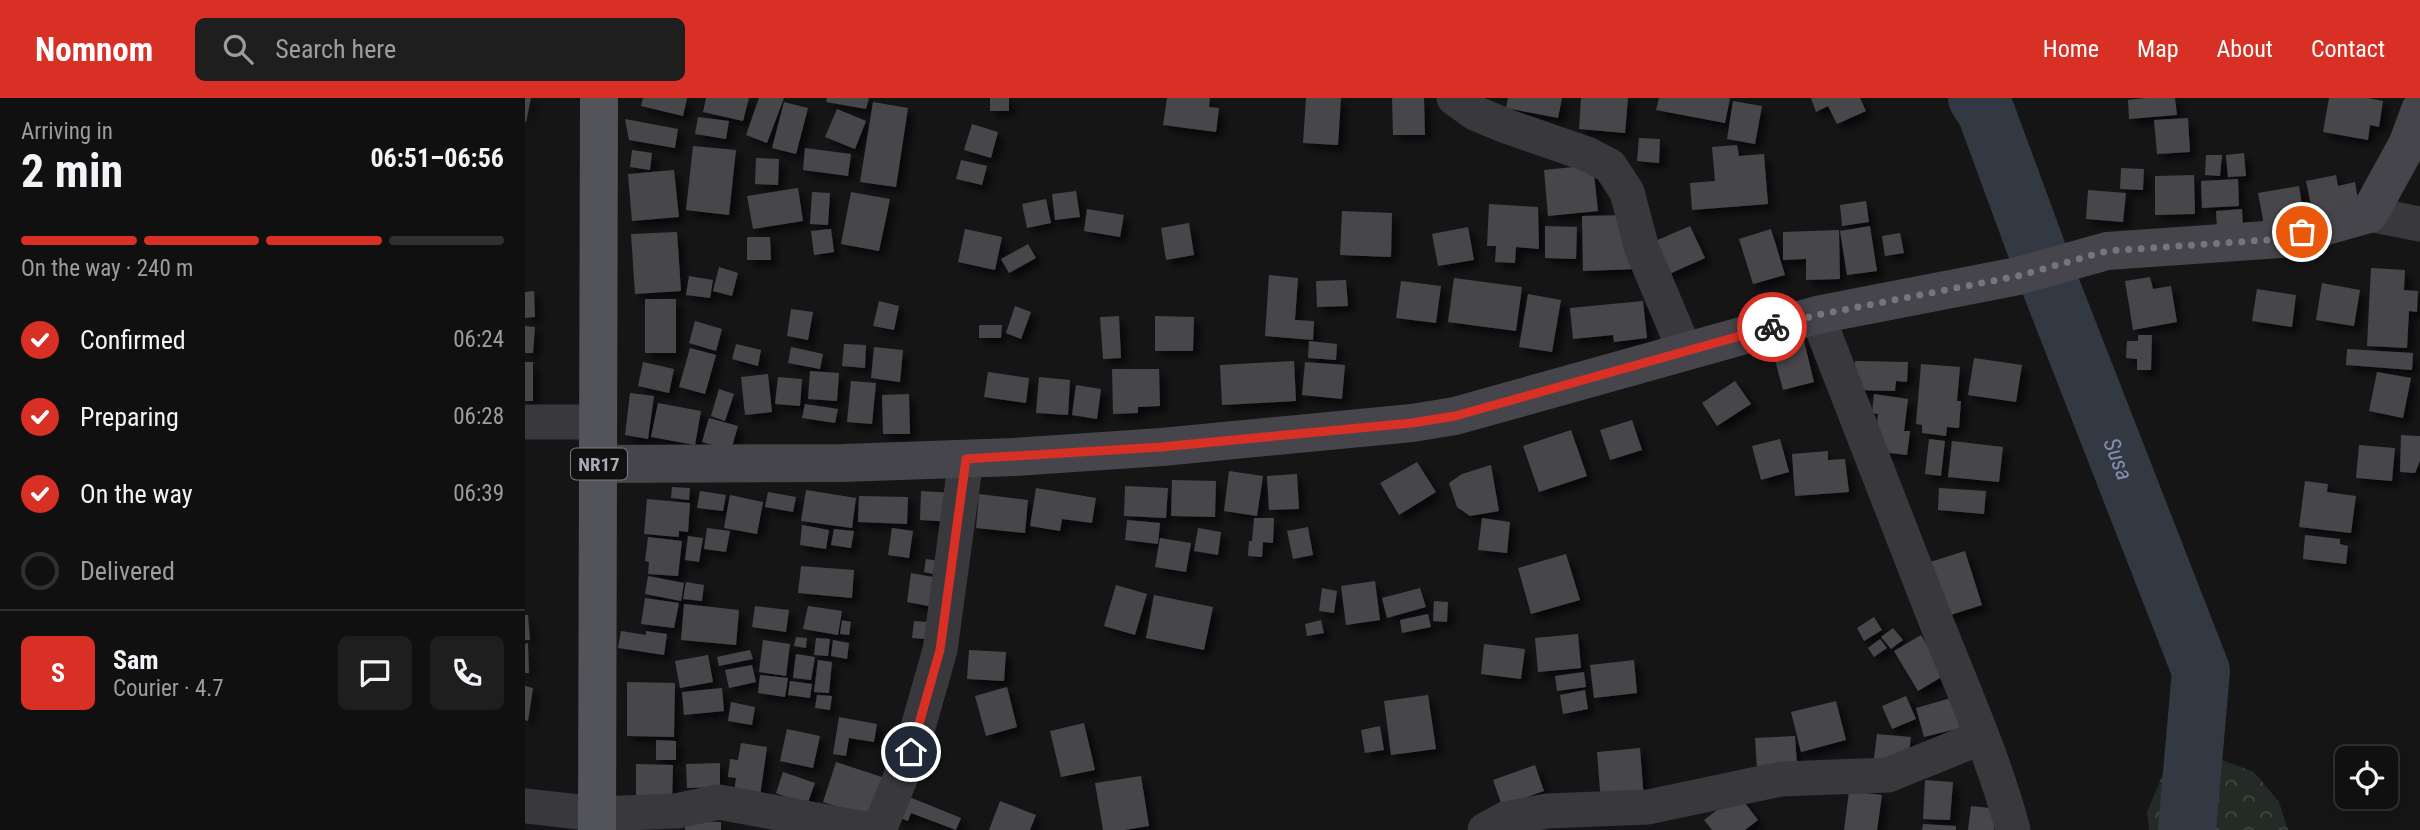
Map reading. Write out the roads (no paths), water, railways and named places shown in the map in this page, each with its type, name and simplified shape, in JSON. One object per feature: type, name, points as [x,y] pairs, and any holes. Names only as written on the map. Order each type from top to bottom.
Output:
[{"type":"main road","name":"NR17","points":[[597,822],[599,98]]},
{"type":"main road","points":[[599,464],[843,463],[966,459],[1161,447],[1412,423],[1455,416],[1817,315],[2018,276],[2107,251],[2280,239],[2369,214],[2407,145],[2420,110]]},
{"type":"street","points":[[1454,98],[1475,113],[1587,154],[1609,166],[1627,192],[1643,249],[1685,351]]},
{"type":"street","points":[[2369,214],[2420,225]]},
{"type":"street","points":[[1817,315],[1982,737],[2013,830]]},
{"type":"street","points":[[525,422],[599,422]]},
{"type":"street","points":[[879,830],[911,752],[940,650],[966,459]]},
{"type":"street","points":[[1485,830],[1505,819],[1548,811],[1648,807],[1781,779],[1888,775],[1982,737]]},
{"type":"street","points":[[525,806],[597,822],[719,802],[870,830]]},
{"type":"waterway","name":"Susa","points":[[1977,98],[1986,112],[2039,256],[2201,671],[2187,830]]}]
